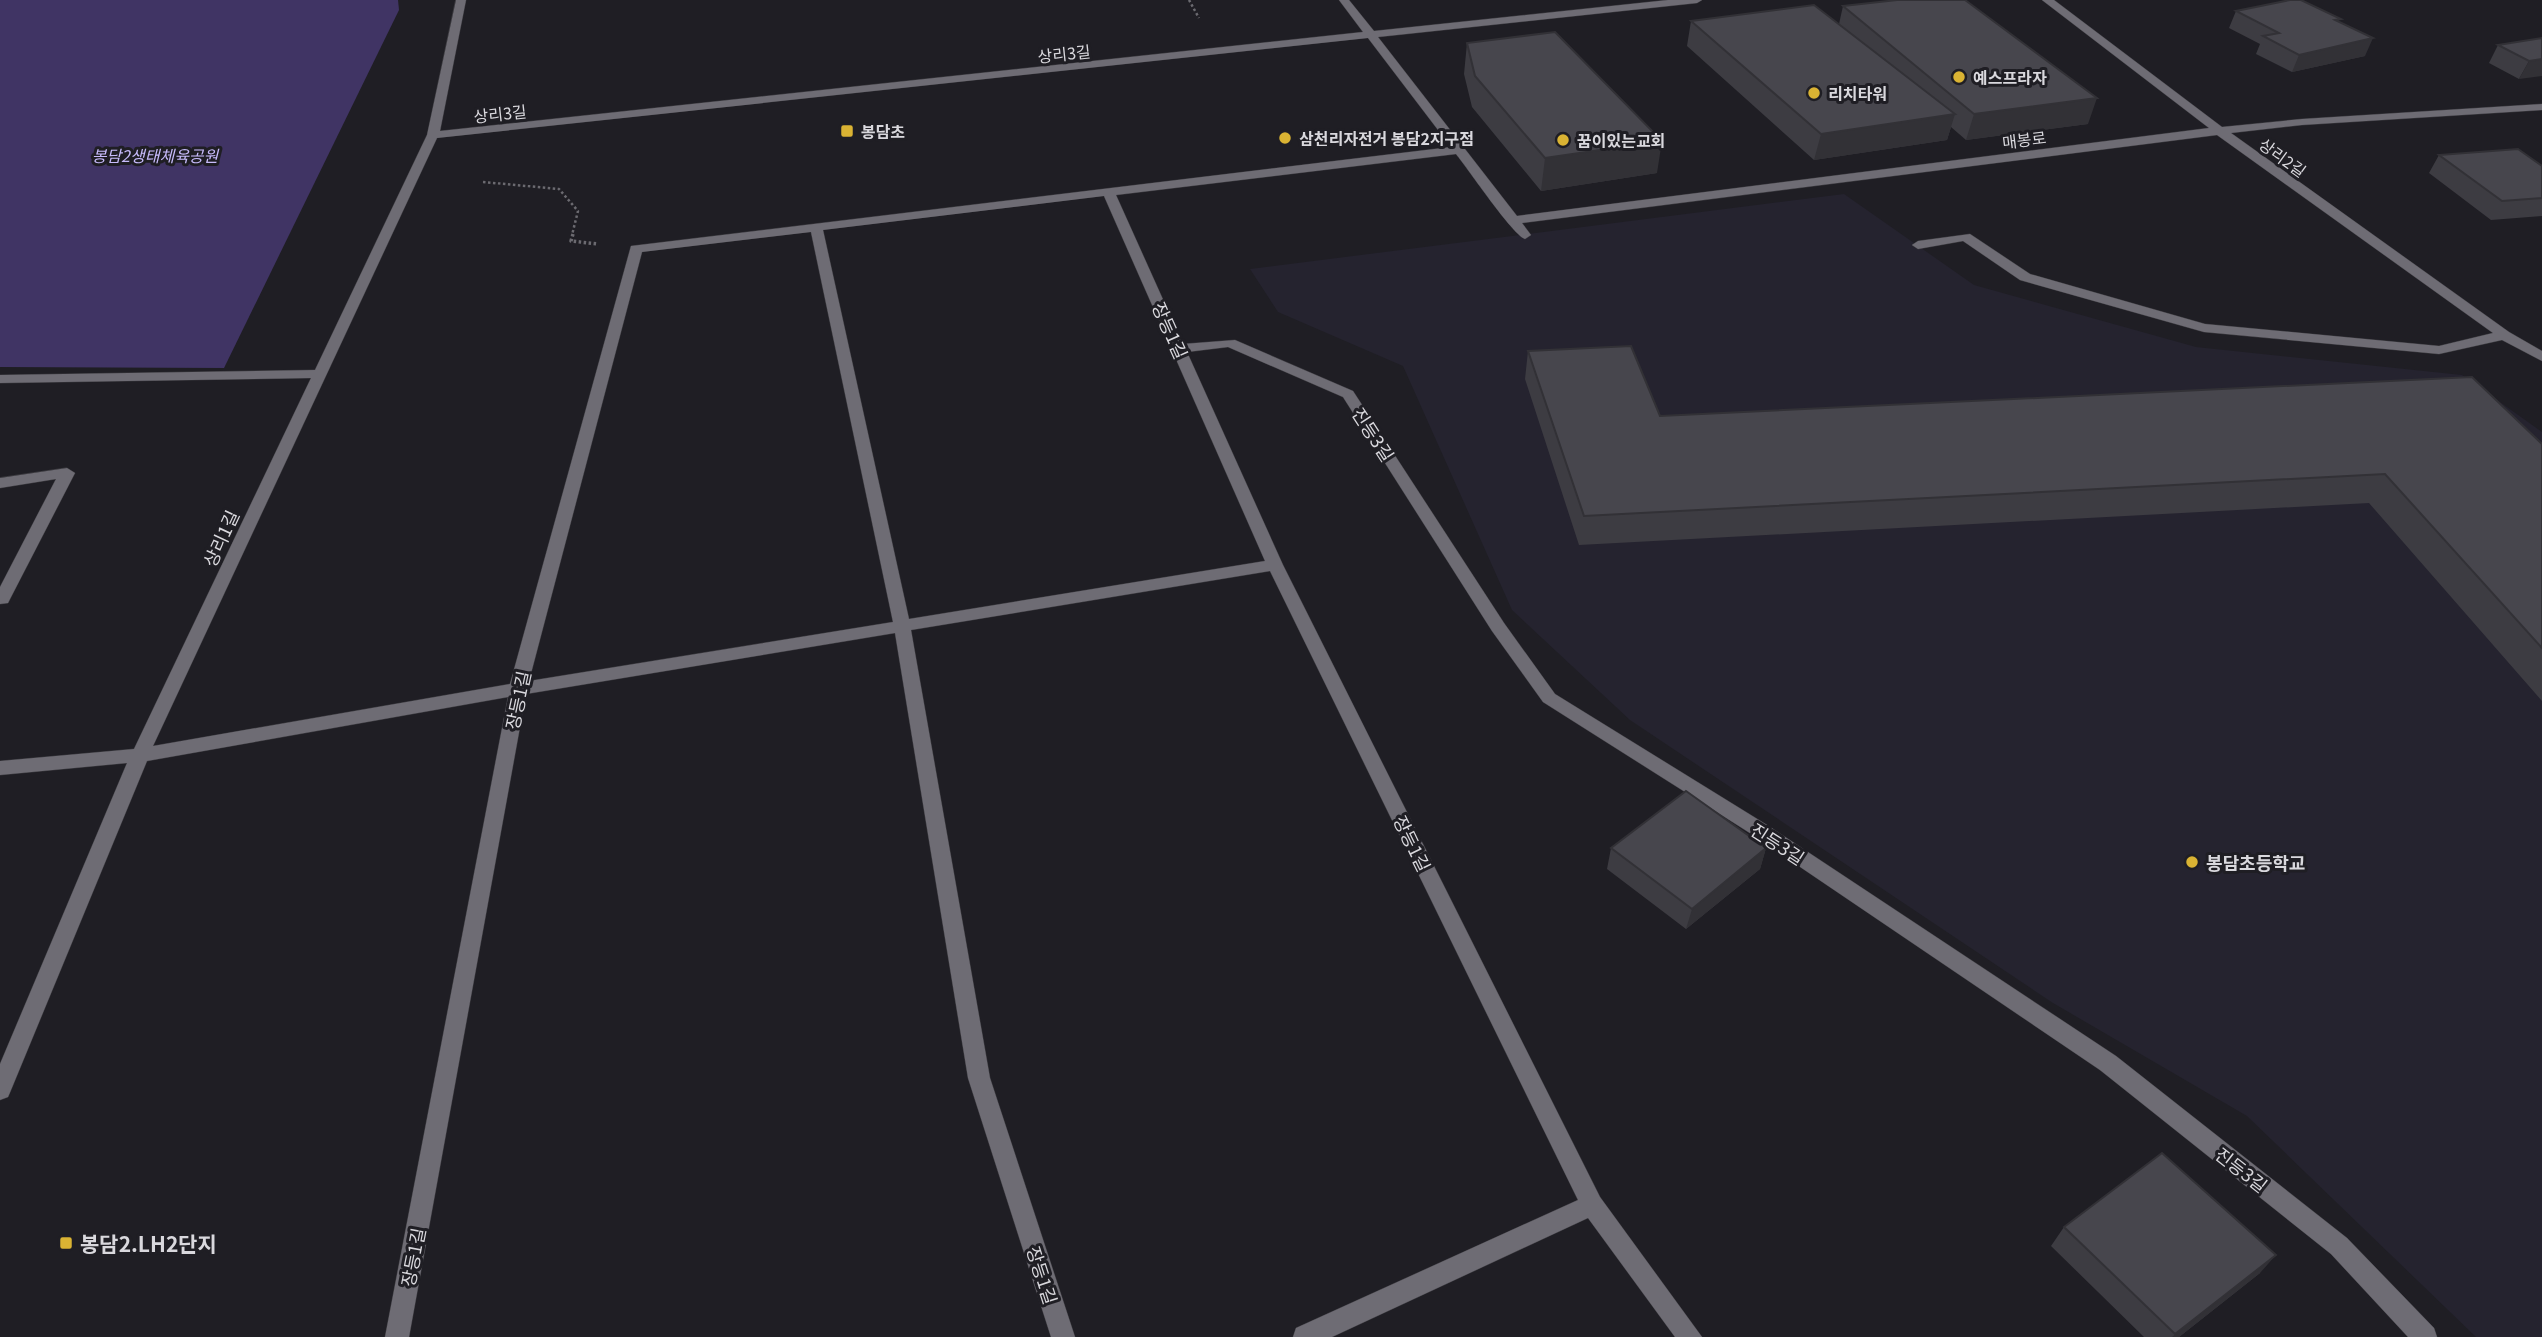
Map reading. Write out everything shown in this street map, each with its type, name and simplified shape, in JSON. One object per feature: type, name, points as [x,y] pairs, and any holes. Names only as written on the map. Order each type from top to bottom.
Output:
[{"type":"street","name":"상리1길","points":[[0,1090],[140,755],[433,135],[461,0]]},
{"type":"street","points":[[1344,0],[1525,234]]},
{"type":"street","name":"상리3길","points":[[433,135],[1697,0]]},
{"type":"street","name":"상리2길","points":[[2047,0],[2220,131],[2504,335],[2542,357]]},
{"type":"street","name":"매봉로","points":[[1512,220],[2220,131],[2435,112],[2542,107]]},
{"type":"street","points":[[636,249],[1460,150]]},
{"type":"street","name":"장등1길","points":[[1108,191],[1275,565],[1592,1205],[1690,1337]]},
{"type":"street","name":"장등1길","points":[[816,227],[902,626],[979,1078],[1063,1337]]},
{"type":"street","points":[[1917,245],[1965,237],[2025,277],[2204,328],[2439,350],[2504,335]]},
{"type":"street","name":"장등1길","points":[[397,1337],[518,689],[636,249]]},
{"type":"street","name":"진등3길","points":[[1179,349],[1230,343],[1348,394],[1549,698],[1760,830],[2108,1063],[2339,1246],[2425,1337]]},
{"type":"street","points":[[0,379],[321,374]]},
{"type":"street","points":[[0,483],[67,473],[2,599]]},
{"type":"street","points":[[0,768],[140,755],[518,689],[1275,565]]},
{"type":"street","points":[[1305,1337],[1592,1205]]},
{"type":"path","points":[[1189,0],[1202,25]]},
{"type":"path","points":[[483,182],[559,189],[578,211],[570,241],[636,249]]},
{"type":"shaded area","name":"봉담초등학교","points":[[1844,194],[1974,285],[2196,347],[2462,375],[2542,432],[2542,1337],[2476,1337],[2247,1116],[2053,1003],[1630,720],[1512,610],[1403,366],[1278,312],[1250,269]]},
{"type":"green space","name":"봉담2생태체육공원","points":[[0,0],[398,0],[399,10],[224,368],[0,367]]},
{"type":"building","points":[[1897,0],[1965,0],[2097,98],[1974,114],[1843,6]]},
{"type":"building","points":[[2301,0],[2373,38],[2299,55],[2263,36],[2279,33],[2236,11]]},
{"type":"building","name":"리치타워","points":[[1814,5],[1955,114],[1821,134],[1691,21]]},
{"type":"building","points":[[1555,32],[1662,141],[1545,158],[1475,76],[1467,43]]},
{"type":"building","points":[[2542,38],[2542,59],[2529,61],[2498,45]]},
{"type":"building","points":[[2518,149],[2542,166],[2542,198],[2502,201],[2439,155]]},
{"type":"building","points":[[1631,346],[1660,416],[2472,377],[2542,444],[2542,648],[2385,474],[1584,516],[1528,351]]},
{"type":"building","points":[[1686,791],[1766,848],[1692,909],[1611,848]]},
{"type":"building","points":[[2162,1153],[2276,1255],[2175,1334],[2064,1227]]},
{"type":"place","name":"예스프라자","points":[[1959,77]]},
{"type":"place","name":"리치타워","points":[[1814,93]]},
{"type":"place","name":"봉담초","points":[[847,131]]},
{"type":"place","name":"삼천리자전거 봉담2지구점","points":[[1285,138]]},
{"type":"place","name":"꿈이있는교회","points":[[1563,140]]},
{"type":"place","name":"봉담초등학교","points":[[2192,862]]},
{"type":"place","name":"봉담2.LH2단지","points":[[66,1243]]}]
